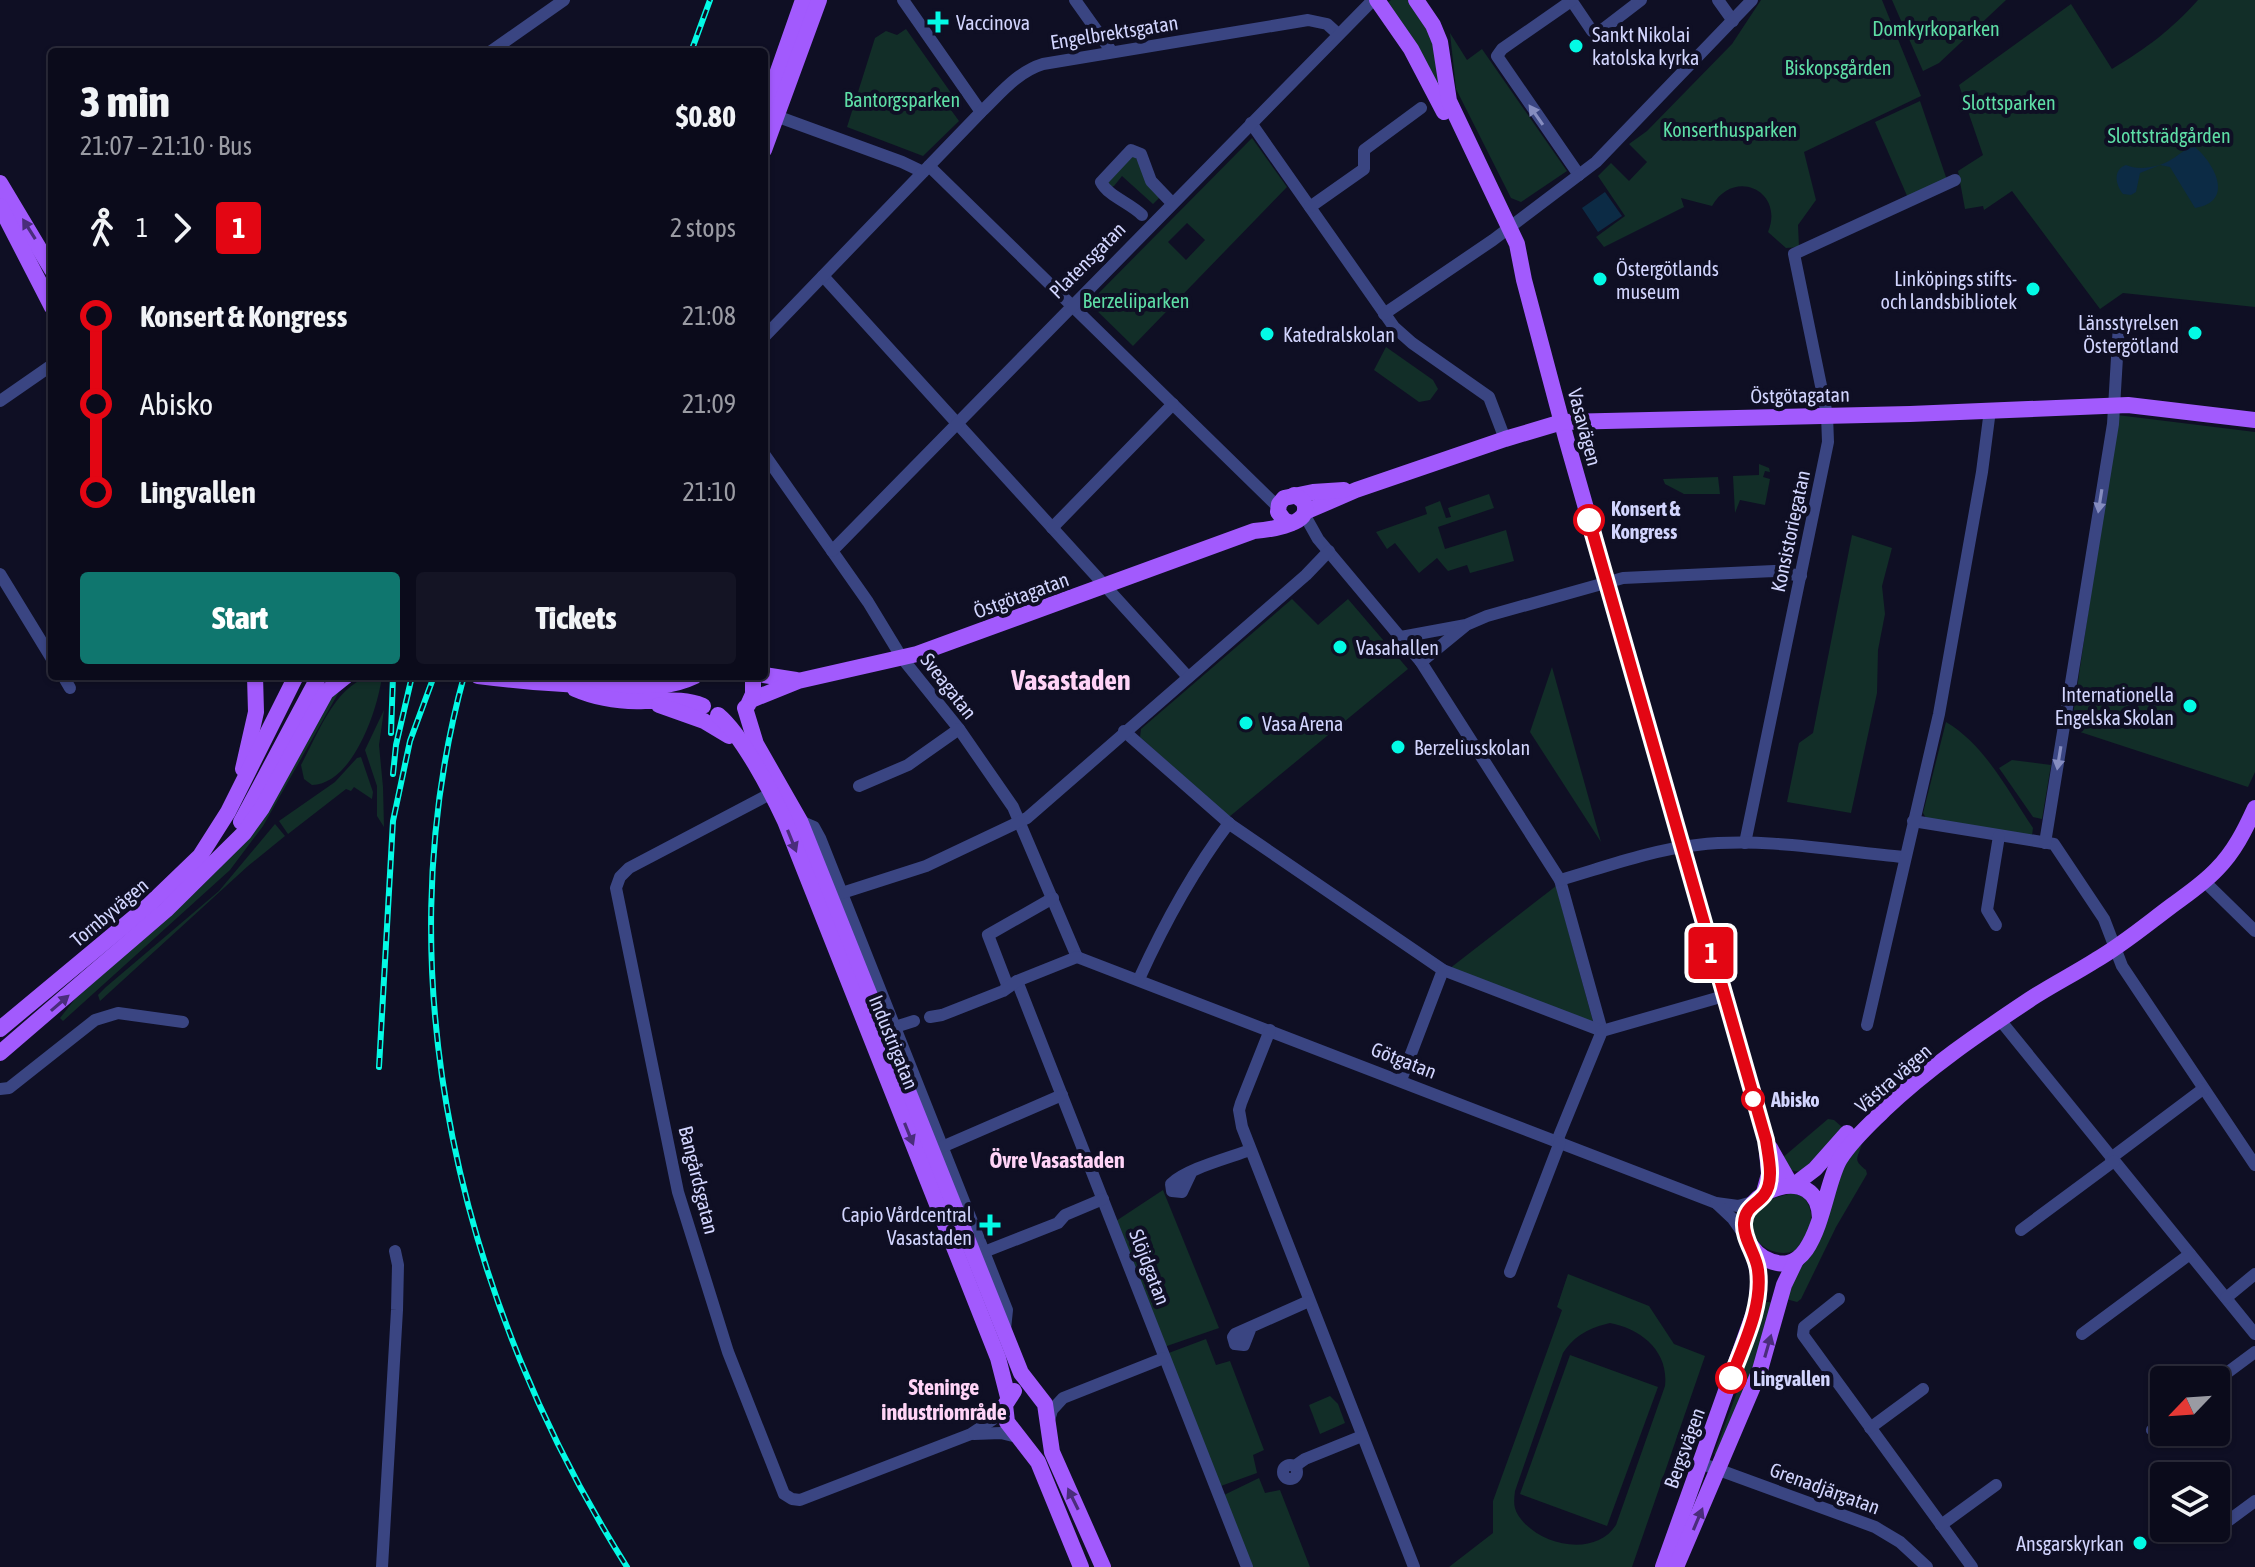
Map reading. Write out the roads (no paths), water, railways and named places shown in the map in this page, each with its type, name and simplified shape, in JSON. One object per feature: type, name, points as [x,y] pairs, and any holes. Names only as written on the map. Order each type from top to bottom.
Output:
[{"type":"main road","points":[[770,113],[803,0]]},
{"type":"main road","points":[[770,113],[819,0]]},
{"type":"main road","name":"Vasavägen","points":[[1375,0],[1424,72],[1506,229]]},
{"type":"main road","name":"Vasavägen","points":[[1416,0],[1440,42],[1449,101],[1506,229],[1524,280],[1766,1140],[1769,1174],[1758,1199]]},
{"type":"main road","points":[[0,183],[48,263]]},
{"type":"main road","points":[[0,206],[48,299]]},
{"type":"main road","name":"Östgötagatan","points":[[710,711],[735,714],[748,704],[798,681],[902,658],[1254,531],[1299,518],[1356,490],[1562,422],[2114,405],[2255,420]]},
{"type":"main road","name":"Östgötagatan","points":[[1254,531],[1284,502],[1356,490]]},
{"type":"main road","points":[[1303,501],[1299,518],[1282,518],[1284,502],[1303,501]]},
{"type":"main road","name":"Östgötagatan","points":[[768,676],[798,681]]},
{"type":"main road","name":"Tornbyvägen","points":[[228,812],[253,729],[255,680]]},
{"type":"main road","name":"Tornbyvägen","points":[[0,1029],[173,884],[214,838],[294,680]]},
{"type":"main road","name":"Tornbyvägen","points":[[211,866],[239,826],[317,680]]},
{"type":"main road","name":"Tornbyvägen","points":[[0,1053],[89,978],[244,833],[262,808],[326,692],[341,680]]},
{"type":"main road","points":[[515,680],[681,700],[710,711]]},
{"type":"main road","points":[[643,694],[662,680]]},
{"type":"main road","points":[[643,694],[684,680]]},
{"type":"main road","points":[[696,680],[696,695],[710,711]]},
{"type":"main road","points":[[748,704],[753,680]]},
{"type":"main road","points":[[643,694],[704,721],[743,747]]},
{"type":"main road","name":"Industrigatan","points":[[748,704],[756,744],[800,821],[1004,1332],[1021,1373],[1036,1392]]},
{"type":"main road","name":"Industrigatan","points":[[710,711],[730,727],[785,821],[998,1358],[1007,1401]]},
{"type":"main road","name":"Västra vägen","points":[[1820,1218],[1833,1171],[1855,1139],[1927,1072],[2030,999],[2114,948],[2204,881],[2234,847],[2255,808]]},
{"type":"main road","name":"Västra vägen","points":[[1792,1185],[1815,1169],[1864,1115],[1921,1064],[1998,1014],[2030,999]]},
{"type":"main road","name":"Vasavägen","points":[[1766,1140],[1792,1185]]},
{"type":"main road","points":[[1792,1185],[1804,1187],[1813,1195],[1820,1218],[1811,1243],[1796,1260],[1783,1263],[1769,1260],[1750,1245],[1744,1220],[1758,1199],[1792,1185]]},
{"type":"main road","name":"Bergsvägen","points":[[1663,1567],[1756,1307],[1759,1277],[1750,1245]]},
{"type":"main road","name":"Bergsvägen","points":[[1676,1567],[1760,1370],[1784,1285],[1796,1260]]},
{"type":"main road","points":[[1081,1567],[1038,1462],[1008,1425],[1007,1401],[1022,1389],[1036,1392],[1045,1404],[1057,1463],[1103,1567]]},
{"type":"main road","points":[[1019,1438],[1035,1440],[1048,1425]]},
{"type":"street","points":[[496,48],[564,0]]},
{"type":"street","points":[[903,0],[981,112]]},
{"type":"street","points":[[1075,0],[1112,52]]},
{"type":"street","name":"Platensgatan","points":[[832,551],[1338,34],[1375,0]]},
{"type":"street","points":[[1579,175],[1498,60],[1498,53],[1571,0],[1592,31],[1598,33],[1641,0]]},
{"type":"street","points":[[1718,0],[1733,21]]},
{"type":"street","points":[[1384,314],[1596,162],[1752,0]]},
{"type":"street","name":"Engelbrektsgatan","points":[[768,333],[981,112],[1030,69],[1043,64],[1308,20],[1327,24],[1338,34]]},
{"type":"street","points":[[1310,207],[1364,169],[1364,150],[1421,108]]},
{"type":"street","points":[[770,113],[926,169],[1257,485],[1284,502]]},
{"type":"street","points":[[1251,123],[1384,314],[1412,343],[1489,397],[1505,439]]},
{"type":"street","points":[[1142,215],[1130,203],[1106,190],[1101,182],[1131,150],[1141,154],[1151,181],[1172,203]]},
{"type":"street","name":"Konsistoriegatan","points":[[1745,843],[1828,442],[1827,415],[1794,254],[1955,180]]},
{"type":"street","points":[[823,276],[1188,677]]},
{"type":"street","points":[[2045,843],[2114,405],[2119,324]]},
{"type":"street","points":[[0,401],[48,368]]},
{"type":"street","points":[[1052,528],[1173,404]]},
{"type":"street","points":[[1867,1025],[1939,714],[1990,410]]},
{"type":"street","name":"Sveagatan","points":[[768,460],[868,602],[902,658],[959,729],[1021,821],[1077,957]]},
{"type":"street","points":[[1299,518],[1421,662],[1560,880],[1602,1031],[1510,1272]]},
{"type":"street","points":[[842,893],[926,866],[1021,821],[1306,575],[1329,551]]},
{"type":"street","points":[[1401,637],[1466,625],[1487,616],[1623,578],[1774,571],[1801,576]]},
{"type":"street","points":[[0,574],[48,652]]},
{"type":"street","points":[[1421,662],[1466,625]]},
{"type":"street","points":[[859,786],[908,765],[959,729]]},
{"type":"street","points":[[1124,731],[1229,823],[1443,970],[1602,1031],[1724,996]]},
{"type":"street","name":"Bangårdsgatan","points":[[770,794],[629,868],[620,877],[616,888],[678,1192],[728,1352],[779,1485],[784,1494],[792,1499],[807,1498],[971,1434]]},
{"type":"street","points":[[800,821],[817,832],[842,893],[1007,1310],[1004,1332]]},
{"type":"street","points":[[1913,821],[2054,844],[2104,919],[2122,966],[2203,1089],[2250,1149],[2255,1165]]},
{"type":"street","points":[[1139,979],[1198,865],[1229,823]]},
{"type":"street","points":[[1996,925],[1987,910],[1999,836]]},
{"type":"street","points":[[1560,880],[1682,847],[1745,843],[1904,857]]},
{"type":"street","points":[[2204,881],[2255,931]]},
{"type":"street","name":"Slöjdgatan","points":[[1053,898],[988,935],[1062,1095],[1247,1567]]},
{"type":"street","points":[[930,1017],[947,1013],[1077,957]]},
{"type":"street","name":"Götgatan","points":[[1077,957],[1716,1203],[1738,1206],[1758,1199]]},
{"type":"street","points":[[1401,1080],[1443,970]]},
{"type":"street","points":[[0,1089],[9,1088],[85,1026],[107,1015],[130,1013],[183,1022]]},
{"type":"street","points":[[2000,1020],[2255,1334]]},
{"type":"street","points":[[895,1027],[914,1021]]},
{"type":"street","points":[[1270,1030],[1239,1110],[1242,1127],[1414,1567]]},
{"type":"street","points":[[2021,1230],[2203,1089]]},
{"type":"street","points":[[942,1147],[1062,1095]]},
{"type":"street","points":[[1191,1173],[1250,1150]]},
{"type":"street","points":[[984,1252],[1058,1223],[1065,1215],[1103,1199]]},
{"type":"street","name":"Götgatan","points":[[1716,1203],[1733,1219],[1750,1245]]},
{"type":"street","points":[[382,1567],[397,1310],[398,1265],[395,1251]]},
{"type":"street","points":[[2082,1334],[2190,1254]]},
{"type":"street","points":[[2226,1298],[2255,1274]]},
{"type":"street","points":[[1839,1299],[1808,1322],[1803,1335],[1972,1567]]},
{"type":"street","points":[[1251,1327],[1309,1301]]},
{"type":"street","points":[[2230,1371],[2255,1352]]},
{"type":"street","points":[[1048,1425],[1052,1410],[1063,1398],[1164,1358]]},
{"type":"street","points":[[1870,1428],[1923,1389]]},
{"type":"street","points":[[1036,1392],[1063,1398]]},
{"type":"street","points":[[971,1434],[992,1420],[1007,1401]]},
{"type":"street","points":[[971,1434],[992,1433],[1019,1438]]},
{"type":"street","points":[[1295,1466],[1362,1436]]},
{"type":"street","name":"Grenadjärgatan","points":[[1700,1463],[1860,1520],[1889,1534],[1927,1567]]},
{"type":"street","points":[[1941,1525],[1996,1485]]},
{"type":"street","points":[[2230,1520],[2255,1501]]},
{"type":"water","points":[[2195,147],[2209,163],[2218,182],[2215,198],[2207,204],[2195,208],[2170,167],[2160,165],[2140,173],[2136,192],[2123,194],[2117,182],[2117,174],[2122,167],[2156,166]]},
{"type":"water","points":[[1605,192],[1622,216],[1598,232],[1582,208]]},
{"type":"railway","points":[[692,48],[710,0]]},
{"type":"railway","points":[[391,733],[393,680]]},
{"type":"railway","points":[[393,774],[396,745],[411,680]]},
{"type":"railway","points":[[379,1067],[393,821],[410,741],[433,680]]},
{"type":"railway","points":[[463,680],[440,791],[431,906],[436,1022],[452,1137],[481,1250],[520,1360],[569,1466],[627,1567]]},
{"type":"place","name":"Vaccinova","points":[[938,22]]},
{"type":"place","name":"Sankt Nikolai katolska kyrka","points":[[1576,46]]},
{"type":"place","name":"Östergötlands museum","points":[[1600,279]]},
{"type":"place","name":"Linköpings stifts- och landsbibliotek","points":[[2033,289]]},
{"type":"place","name":"Länsstyrelsen Östergötland","points":[[2195,333]]},
{"type":"place","name":"Katedralskolan","points":[[1267,334]]},
{"type":"place","name":"Konsert & Kongress","points":[[1589,520]]},
{"type":"place","name":"Vasahallen","points":[[1340,647]]},
{"type":"place","name":"Internationella Engelska Skolan","points":[[2190,706]]},
{"type":"place","name":"Vasa Arena","points":[[1246,723]]},
{"type":"place","name":"Berzeliusskolan","points":[[1398,747]]},
{"type":"place","name":"Abisko","points":[[1753,1099]]},
{"type":"place","name":"Capio Vårdcentral Vasastaden","points":[[990,1225]]},
{"type":"place","name":"Lingvallen","points":[[1731,1378]]},
{"type":"place","name":"Ansgarskyrkan","points":[[2140,1543]]},
{"type":"district","name":"Vasastaden","points":[[1071,680]]},
{"type":"district","name":"Övre Vasastaden","points":[[1057,1160]]},
{"type":"district","name":"Steninge industriområde","points":[[944,1400]]},
{"type":"park label","name":"Domkyrkoparken","points":[[1936,28]]},
{"type":"park label","name":"Biskopsgården","points":[[1838,67]]},
{"type":"park label","name":"Bantorgsparken","points":[[902,99]]},
{"type":"park label","name":"Slottsparken","points":[[2009,102]]},
{"type":"park label","name":"Konserthusparken","points":[[1730,129]]},
{"type":"park label","name":"Slottsträdgården","points":[[2169,135]]},
{"type":"park label","name":"Berzeliiparken","points":[[1136,300]]}]
